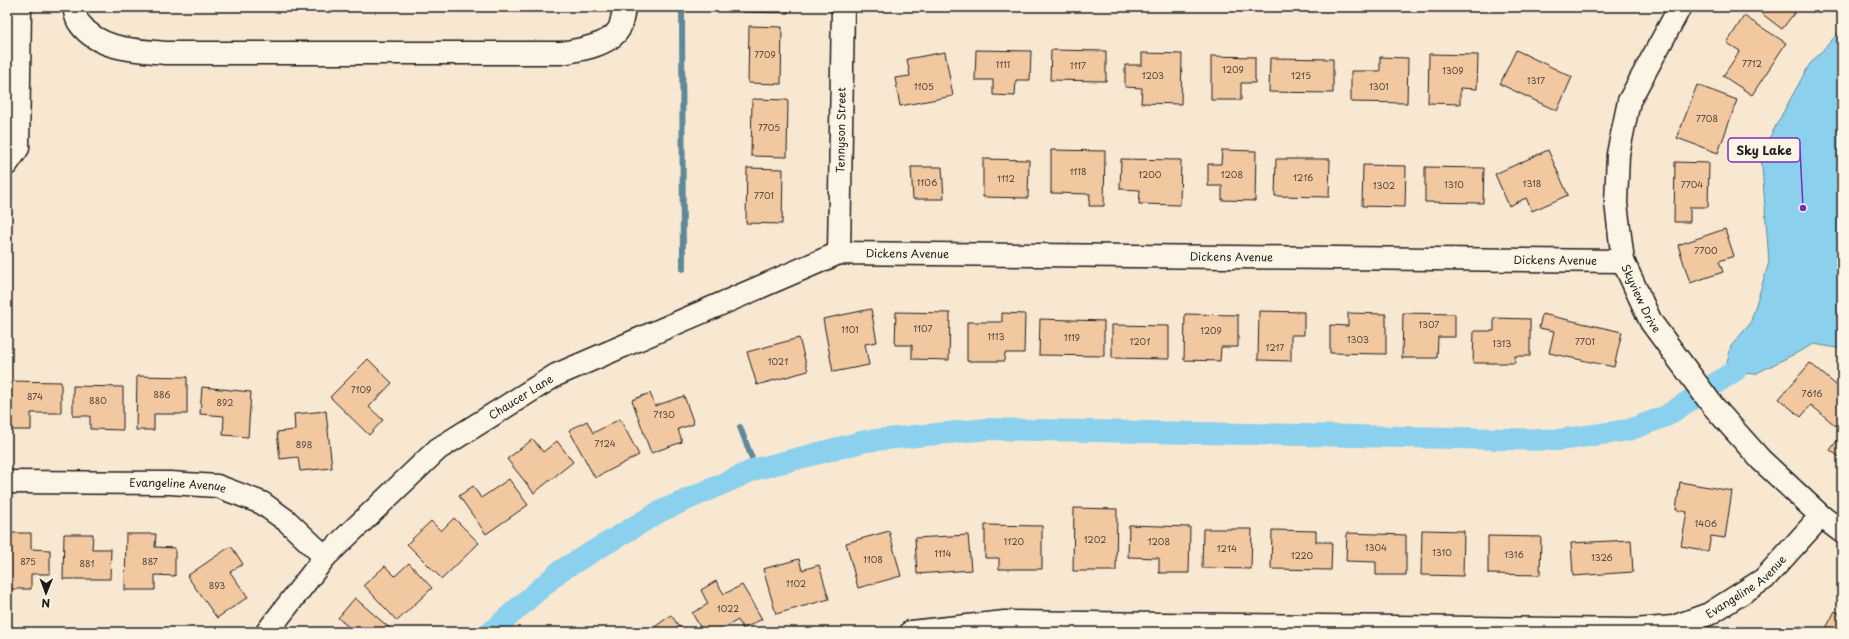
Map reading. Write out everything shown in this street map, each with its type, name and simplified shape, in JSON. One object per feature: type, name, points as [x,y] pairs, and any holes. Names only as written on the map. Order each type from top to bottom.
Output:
[{"type":"street","points":[[7,164],[18,148],[20,7]]},
{"type":"street","points":[[74,7],[79,24],[93,38],[111,46],[132,50],[165,53],[561,53],[589,48],[604,42],[618,30],[624,7]]},
{"type":"street","name":"Tennyson Street","points":[[839,254],[843,7]]},
{"type":"street","name":"Skyview Drive","points":[[1680,7],[1629,101],[1618,154],[1616,203],[1623,261],[1651,322],[1713,406],[1761,460],[1821,516],[1842,532]]},
{"type":"street","name":"Dickens Avenue","points":[[839,254],[1623,261]]},
{"type":"street","name":"Chaucer Lane","points":[[267,632],[325,557],[438,449],[556,375],[839,254]]},
{"type":"street","name":"Evangeline Avenue","points":[[7,482],[170,482],[217,486],[262,503],[287,521],[325,557]]},
{"type":"street","name":"Evangeline Avenue","points":[[911,632],[1005,622],[1634,630],[1673,627],[1709,614],[1764,579],[1821,516]]},
{"type":"water","points":[[1842,29],[1842,349],[1814,344],[1755,374],[1740,373],[1727,362],[1731,346],[1750,324],[1769,262],[1761,153],[1809,65]]},
{"type":"building","points":[[743,7],[788,7],[788,13],[743,12]]},
{"type":"building","points":[[1753,7],[1799,7],[1782,29]]},
{"type":"building","points":[[1744,16],[1786,43],[1752,95],[1723,76],[1740,51],[1727,43]]},
{"type":"building","points":[[749,26],[782,27],[781,84],[748,83]]},
{"type":"building","points":[[976,50],[1031,51],[1030,80],[1016,80],[1015,96],[993,95],[993,80],[975,80]]},
{"type":"building","points":[[1051,50],[1106,51],[1106,81],[1050,80]]},
{"type":"building","points":[[1516,50],[1572,77],[1557,111],[1500,84]]},
{"type":"building","points":[[945,52],[953,96],[900,106],[895,78],[910,76],[907,59]]},
{"type":"building","points":[[1142,53],[1182,54],[1181,104],[1141,103],[1142,88],[1125,87],[1125,65],[1142,65]]},
{"type":"building","points":[[1429,54],[1478,55],[1477,89],[1460,88],[1460,104],[1428,103]]},
{"type":"building","points":[[1211,56],[1255,57],[1255,83],[1241,83],[1241,100],[1211,100]]},
{"type":"building","points":[[1380,57],[1408,58],[1407,103],[1351,102],[1351,71],[1380,71]]},
{"type":"building","points":[[1270,58],[1333,59],[1333,93],[1269,92]]},
{"type":"building","points":[[1697,85],[1737,100],[1718,153],[1677,138]]},
{"type":"building","points":[[752,99],[788,100],[787,157],[751,156]]},
{"type":"building","points":[[1051,150],[1105,151],[1104,206],[1089,206],[1090,194],[1051,193]]},
{"type":"building","points":[[1222,150],[1256,151],[1255,201],[1222,200],[1222,186],[1208,186],[1208,164],[1221,164]]},
{"type":"building","points":[[1548,150],[1568,195],[1532,211],[1526,198],[1509,206],[1495,174]]},
{"type":"building","points":[[983,159],[1029,160],[1028,198],[983,197]]},
{"type":"building","points":[[1121,159],[1181,160],[1180,205],[1139,204],[1140,190],[1120,189]]},
{"type":"building","points":[[1276,159],[1330,159],[1329,197],[1275,196]]},
{"type":"building","points":[[1675,162],[1709,163],[1708,207],[1690,207],[1690,222],[1674,222]]},
{"type":"building","points":[[1363,165],[1406,166],[1405,207],[1362,206]]},
{"type":"building","points":[[911,167],[942,167],[944,199],[913,199]]},
{"type":"building","points":[[1425,167],[1484,168],[1483,203],[1425,202]]},
{"type":"building","points":[[747,168],[783,169],[782,224],[746,223]]},
{"type":"building","points":[[1725,229],[1734,256],[1719,261],[1723,272],[1690,283],[1678,245]]},
{"type":"building","points":[[871,309],[877,342],[865,344],[869,365],[833,372],[823,319]]},
{"type":"building","points":[[1259,311],[1304,312],[1304,335],[1291,335],[1291,361],[1258,360]]},
{"type":"building","points":[[896,312],[950,313],[949,360],[912,359],[912,345],[895,345]]},
{"type":"building","points":[[1002,313],[1025,314],[1024,353],[1005,353],[1004,361],[967,361],[967,322],[1002,322]]},
{"type":"building","points":[[1348,313],[1386,314],[1386,354],[1330,353],[1330,325],[1348,326]]},
{"type":"building","points":[[1403,313],[1455,314],[1455,337],[1438,337],[1437,358],[1402,358]]},
{"type":"building","points":[[1185,314],[1238,315],[1238,347],[1221,347],[1220,361],[1184,360]]},
{"type":"building","points":[[1542,314],[1622,332],[1614,367],[1549,353],[1554,331],[1539,328]]},
{"type":"building","points":[[1494,318],[1530,319],[1530,356],[1515,356],[1515,363],[1473,363],[1474,331],[1494,331]]},
{"type":"building","points":[[1040,319],[1104,321],[1104,356],[1039,355]]},
{"type":"building","points":[[1112,325],[1169,326],[1169,359],[1112,358]]},
{"type":"building","points":[[799,338],[808,371],[757,385],[747,352]]},
{"type":"building","points":[[368,359],[392,383],[369,407],[383,420],[369,435],[330,397]]},
{"type":"building","points":[[1810,363],[1842,390],[1842,419],[1836,426],[1811,405],[1801,417],[1779,399]]},
{"type":"building","points":[[137,376],[187,377],[187,414],[154,414],[154,430],[136,430]]},
{"type":"building","points":[[9,381],[61,382],[61,413],[31,413],[31,430],[8,430]]},
{"type":"building","points":[[73,386],[123,387],[123,430],[90,429],[90,416],[73,416]]},
{"type":"building","points":[[202,387],[251,392],[248,437],[223,435],[224,416],[200,414]]},
{"type":"building","points":[[650,393],[655,406],[684,396],[694,424],[678,429],[682,442],[651,453],[632,400]]},
{"type":"building","points":[[326,411],[332,468],[300,471],[298,457],[280,459],[277,432],[295,430],[294,414]]},
{"type":"building","points":[[620,419],[639,455],[595,478],[569,430],[587,421],[593,433]]},
{"type":"building","points":[[1842,434],[1842,459],[1830,450]]},
{"type":"building","points":[[533,439],[543,452],[557,441],[573,462],[534,493],[507,459]]},
{"type":"building","points":[[509,479],[528,505],[486,534],[459,496],[473,486],[481,498]]},
{"type":"building","points":[[1680,482],[1732,491],[1725,538],[1711,536],[1708,551],[1681,546],[1687,512],[1676,510]]},
{"type":"building","points":[[1074,508],[1117,509],[1116,571],[1073,571]]},
{"type":"building","points":[[454,518],[479,543],[442,579],[407,544],[431,521],[441,531]]},
{"type":"building","points":[[985,525],[1042,526],[1042,569],[999,569],[999,558],[985,558]]},
{"type":"building","points":[[1129,525],[1190,527],[1189,573],[1159,573],[1159,558],[1128,557]]},
{"type":"building","points":[[1203,529],[1252,529],[1251,569],[1202,568]]},
{"type":"building","points":[[1272,530],[1316,531],[1316,542],[1332,542],[1331,570],[1271,569]]},
{"type":"building","points":[[1422,530],[1464,531],[1463,576],[1421,575]]},
{"type":"building","points":[[889,531],[901,576],[858,588],[846,543]]},
{"type":"building","points":[[7,533],[31,533],[31,549],[50,550],[50,574],[31,574],[31,589],[7,589]]},
{"type":"building","points":[[1347,533],[1406,535],[1406,575],[1376,575],[1376,562],[1346,561]]},
{"type":"building","points":[[64,534],[93,534],[92,549],[111,549],[110,579],[63,579]]},
{"type":"building","points":[[126,534],[156,534],[155,547],[175,548],[175,576],[155,575],[155,590],[125,590]]},
{"type":"building","points":[[968,535],[971,570],[917,574],[915,538]]},
{"type":"building","points":[[1488,536],[1541,537],[1540,575],[1488,574]]},
{"type":"building","points":[[1631,540],[1633,572],[1573,576],[1571,543]]},
{"type":"building","points":[[231,546],[243,564],[230,572],[248,597],[217,618],[187,576]]},
{"type":"building","points":[[799,559],[802,570],[819,565],[829,599],[776,614],[763,569]]},
{"type":"building","points":[[409,563],[432,588],[397,621],[364,585],[385,566],[395,576]]},
{"type":"building","points":[[716,581],[724,594],[742,585],[762,619],[743,629],[738,620],[717,632],[703,632],[692,613],[708,604],[701,590]]},
{"type":"building","points":[[355,598],[394,632],[349,632],[351,629],[338,618]]},
{"type":"building","points":[[1835,611],[1842,615],[1842,632],[1824,632]]},
{"type":"building","points":[[671,615],[683,632],[648,632]]},
{"type":"building","points":[[1801,626],[1803,632],[1786,632]]},
{"type":"waterway","points":[[682,7],[683,269]]},
{"type":"waterway","points":[[491,632],[560,571],[659,512],[756,469],[866,441],[987,429],[1559,440],[1629,430],[1666,416],[1736,370]]},
{"type":"waterway","points":[[740,427],[756,469]]},
{"type":"place","name":"Sky Lake","points":[[1803,208]]}]
